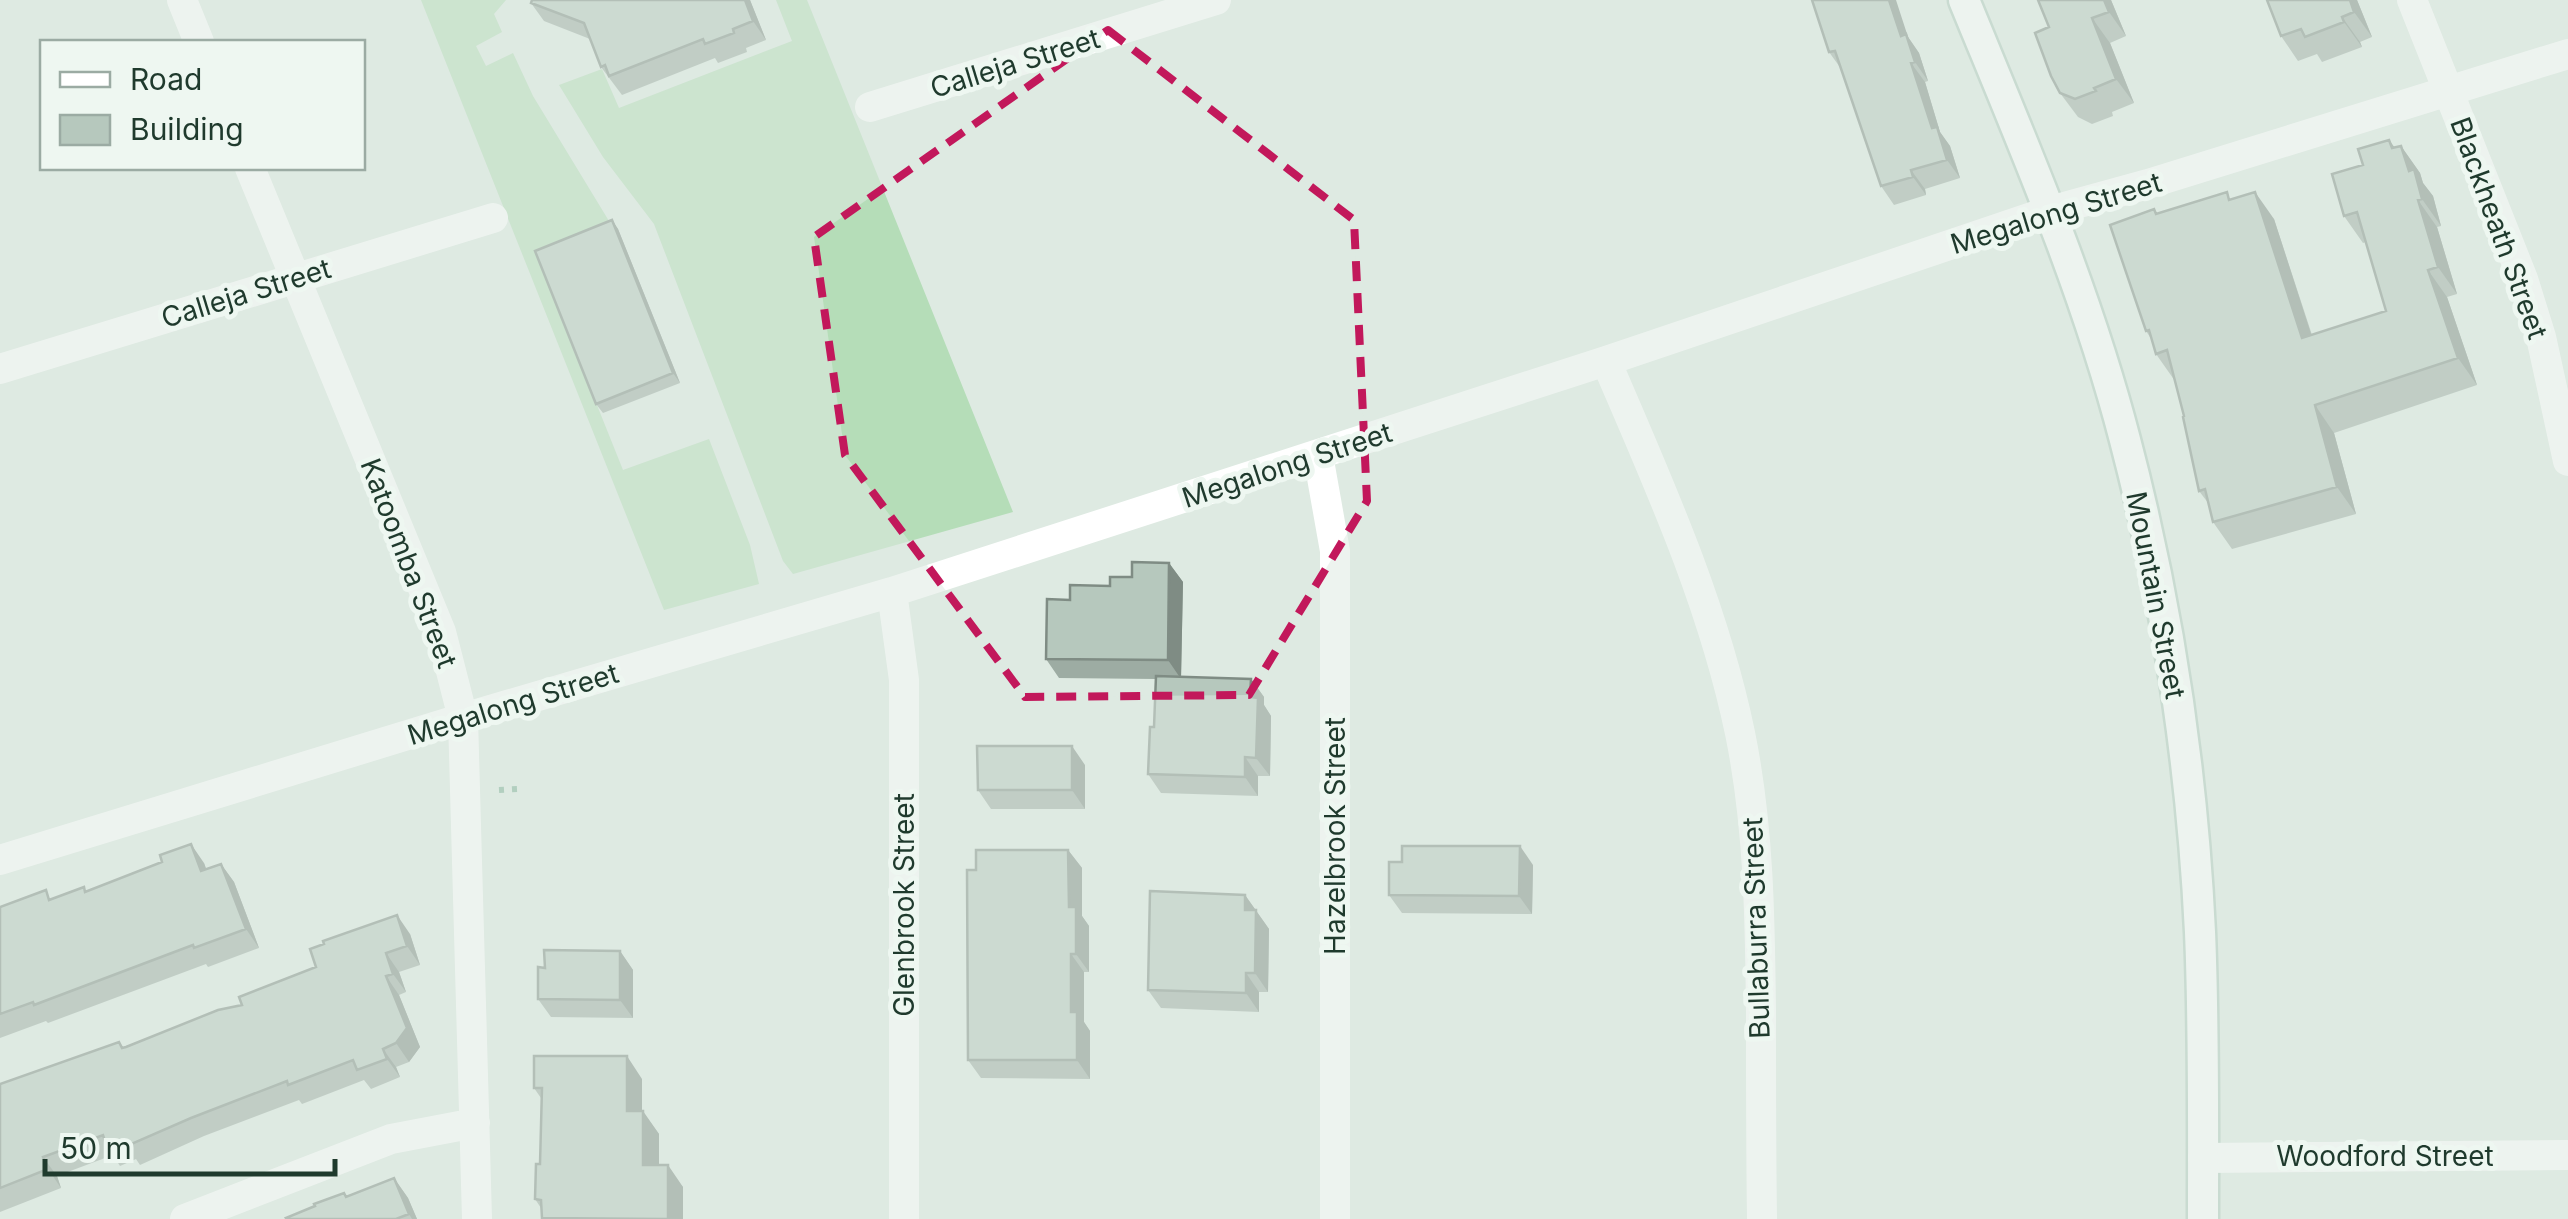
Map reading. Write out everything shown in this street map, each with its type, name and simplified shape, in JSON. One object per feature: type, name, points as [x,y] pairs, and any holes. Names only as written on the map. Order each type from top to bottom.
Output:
[{"type":"street","points":[[182,0],[198,40]]},
{"type":"street","name":"Calleja Street","points":[[870,107],[1216,0]]},
{"type":"street","name":"Mountain Street","points":[[1964,0],[2050,211],[2091,328],[2124,437],[2155,568],[2190,807],[2200,932],[2203,1219]]},
{"type":"street","name":"Blackheath Street","points":[[2412,0],[2523,279],[2541,337],[2568,461]]},
{"type":"street","name":"Megalong Street","points":[[0,860],[892,592],[1606,361],[2050,211],[2568,54]]},
{"type":"street","name":"Katoomba Street","points":[[251,170],[441,632],[463,718],[477,1219]]},
{"type":"street","name":"Calleja Street","points":[[0,369],[494,218]]},
{"type":"street","name":"Bullaburra Street","points":[[1606,361],[1705,602],[1740,734],[1760,894],[1762,1219]]},
{"type":"street","name":"Hazelbrook Street","points":[[1318,455],[1334,552],[1335,1219]]},
{"type":"street","name":"Glenbrook Street","points":[[892,592],[904,680],[904,1219]]},
{"type":"street","points":[[185,1219],[391,1139],[475,1123]]},
{"type":"street","name":"Woodford Street","points":[[2203,1158],[2568,1155]]},
{"type":"highlighted area","points":[[1108,30],[1354,220],[1367,501],[1249,695],[1025,697],[845,455],[814,237]]},
{"type":"green space","points":[[421,0],[506,0],[494,14],[502,32],[476,46],[486,66],[513,53],[533,96],[612,226],[538,258],[623,470],[709,439],[750,545],[759,584],[664,610]]},
{"type":"green space","points":[[776,0],[807,0],[1013,512],[793,574],[783,561],[654,224],[603,157],[559,85],[602,69],[619,108],[792,41]]},
{"type":"building","points":[[745,0],[753,21],[733,29],[734,33],[705,44],[703,39],[609,76],[605,65],[601,67],[584,23],[531,3]]},
{"type":"building","points":[[1812,0],[1889,0],[1901,36],[1906,34],[1932,128],[1937,127],[1947,160],[1911,170],[1913,177],[1881,186],[1835,51],[1829,52]]},
{"type":"building","points":[[2038,0],[2104,0],[2109,12],[2092,18],[2116,79],[2075,99],[2060,93],[2035,33],[2049,27]]},
{"type":"building","points":[[2267,0],[2350,0],[2354,12],[2342,17],[2344,22],[2305,37],[2301,29],[2281,36]]},
{"type":"building","points":[[2389,140],[2392,148],[2401,146],[2409,171],[2414,169],[2422,199],[2418,200],[2438,267],[2428,270],[2458,358],[2315,405],[2337,487],[2213,522],[2205,489],[2199,491],[2167,350],[2156,354],[2110,225],[2154,209],[2156,214],[2227,192],[2229,200],[2255,192],[2302,338],[2386,311],[2357,212],[2344,216],[2332,174],[2363,165],[2358,149]]},
{"type":"building","points":[[612,220],[673,373],[596,404],[535,251]]},
{"type":"building","points":[[1132,562],[1169,563],[1168,660],[1046,659],[1047,599],[1070,600],[1070,585],[1110,586],[1110,577],[1132,577]]},
{"type":"building","points":[[1156,676],[1251,679],[1250,697],[1258,698],[1256,758],[1245,757],[1245,777],[1148,774]]},
{"type":"building","points":[[977,746],[1072,746],[1072,790],[978,790]]},
{"type":"building","points":[[191,844],[201,871],[221,864],[246,929],[0,1014],[0,907],[46,890],[49,900],[84,887],[85,892],[162,862],[160,855]]},
{"type":"building","points":[[1402,846],[1520,846],[1519,896],[1389,895],[1389,862],[1402,862]]},
{"type":"building","points":[[976,850],[1068,850],[1069,907],[1076,907],[1071,1012],[1077,1012],[1077,1060],[968,1060],[967,870],[976,870]]},
{"type":"building","points":[[1150,891],[1245,895],[1245,910],[1256,910],[1255,973],[1246,973],[1246,993],[1148,990]]},
{"type":"building","points":[[397,915],[407,946],[386,953],[393,974],[386,976],[407,1028],[396,1043],[383,1049],[387,1059],[357,1070],[353,1060],[288,1085],[287,1081],[127,1146],[124,1140],[107,1147],[103,1135],[43,1157],[48,1169],[0,1188],[0,1084],[119,1042],[122,1048],[126,1047],[218,1010],[242,1005],[239,997],[316,967],[310,949],[324,944],[323,941]]},
{"type":"building","points":[[544,950],[620,951],[620,1000],[538,999],[538,967],[545,968]]},
{"type":"building","points":[[534,1056],[627,1056],[627,1111],[643,1111],[643,1165],[668,1165],[668,1219],[542,1218],[541,1200],[535,1199],[542,1088],[534,1088]]},
{"type":"building","points":[[394,1178],[409,1214],[396,1219],[286,1218],[314,1204],[344,1193],[346,1197]]}]
